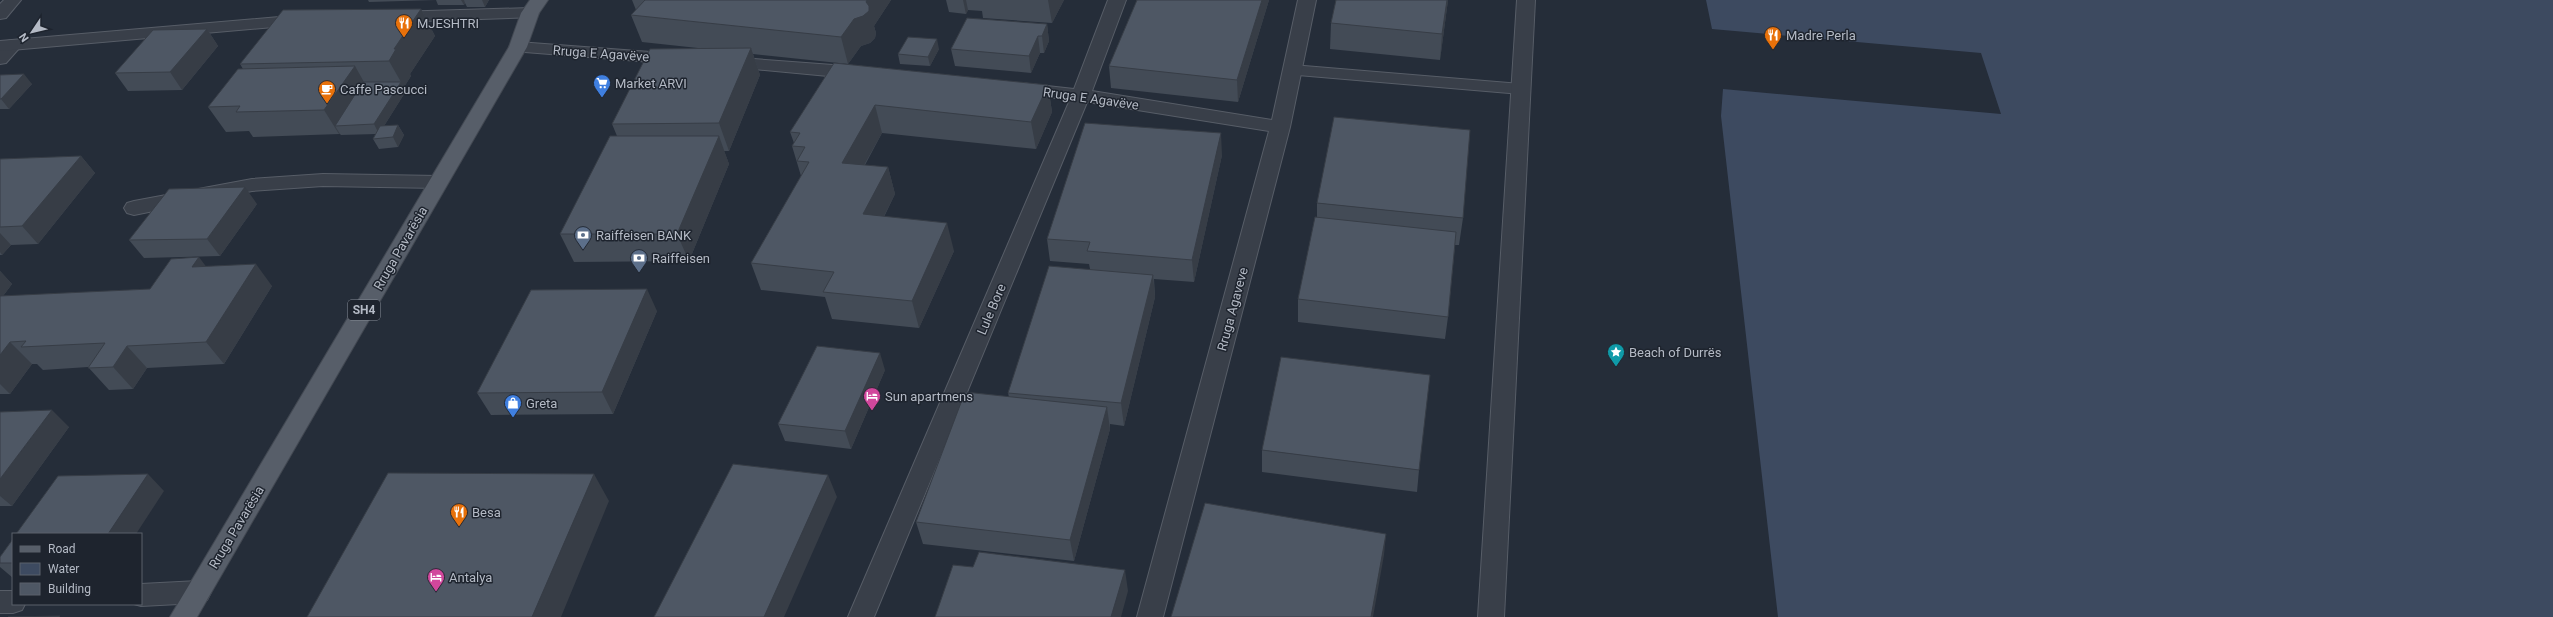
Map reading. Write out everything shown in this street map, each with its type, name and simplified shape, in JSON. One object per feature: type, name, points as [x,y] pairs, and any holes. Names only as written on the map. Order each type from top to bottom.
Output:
[{"type":"main road","name":"Rruga Pavarësia","points":[[183,617],[518,47],[534,7]]},
{"type":"street","name":"Lule Bore","points":[[1081,95],[1117,0]]},
{"type":"street","name":"Rruga Agaveve","points":[[1150,617],[1280,127],[1307,0]]},
{"type":"street","points":[[1491,617],[1526,0]]},
{"type":"street","points":[[379,18],[534,7]]},
{"type":"street","points":[[6,46],[316,20]]},
{"type":"street","name":"Rruga E Agavëve","points":[[518,47],[877,75]]},
{"type":"street","name":"Rruga E Agavëve","points":[[1002,87],[1081,95],[1280,127]]},
{"type":"street","points":[[142,595],[198,592]]},
{"type":"street","points":[[0,602],[12,602]]},
{"type":"lane","points":[[0,14],[13,0]]},
{"type":"lane","points":[[0,59],[6,46]]},
{"type":"lane","points":[[1292,70],[1521,89]]},
{"type":"lane","name":"Lule Bore","points":[[861,617],[1081,95]]},
{"type":"lane","points":[[134,208],[252,185],[323,180],[438,182]]},
{"type":"water","points":[[1706,0],[2553,0],[2553,617],[1778,617],[1721,116],[1723,89],[2001,114],[1981,53],[1712,29]]},
{"type":"building","points":[[645,0],[867,0],[866,2],[869,6],[869,11],[863,16],[854,19],[841,37],[631,15]]},
{"type":"building","points":[[1137,0],[1262,0],[1237,80],[1109,66]]},
{"type":"building","points":[[1336,0],[1447,0],[1442,34],[1331,23]]},
{"type":"building","points":[[421,9],[394,49],[396,49],[389,61],[240,64],[283,10]]},
{"type":"building","points":[[967,18],[1047,24],[1042,36],[1038,36],[1029,56],[951,49]]},
{"type":"building","points":[[207,29],[170,72],[115,73],[153,30]]},
{"type":"building","points":[[908,37],[937,39],[928,57],[898,54]]},
{"type":"building","points":[[751,48],[719,123],[612,124],[650,49]]},
{"type":"building","points":[[834,63],[1048,85],[1031,122],[875,105],[842,163],[888,167],[863,214],[947,223],[912,301],[823,292],[834,272],[751,263],[809,162],[797,161],[805,147],[792,146],[800,133],[790,132]]},
{"type":"building","points":[[355,66],[324,110],[236,112],[240,106],[208,107],[238,69]]},
{"type":"building","points":[[24,74],[1,99],[0,99],[0,75]]},
{"type":"building","points":[[363,82],[401,82],[374,124],[335,126]]},
{"type":"building","points":[[1334,117],[1470,130],[1463,218],[1317,203]]},
{"type":"building","points":[[1085,123],[1221,133],[1192,260],[1087,251],[1090,242],[1047,239]]},
{"type":"building","points":[[398,125],[393,137],[373,139],[380,126]]},
{"type":"building","points":[[610,136],[719,136],[677,234],[560,234]]},
{"type":"building","points":[[81,156],[22,226],[0,227],[0,159]]},
{"type":"building","points":[[245,187],[207,239],[129,240],[169,189]]},
{"type":"building","points":[[1315,217],[1456,232],[1448,317],[1298,299]]},
{"type":"building","points":[[199,257],[192,267],[256,264],[206,342],[127,346],[113,367],[88,368],[105,343],[21,347],[26,341],[10,342],[0,355],[0,296],[150,289],[171,259]]},
{"type":"building","points":[[1049,266],[1153,275],[1121,403],[1008,393]]},
{"type":"building","points":[[647,289],[602,392],[477,393],[531,290]]},
{"type":"building","points":[[817,346],[880,353],[845,431],[778,424]]},
{"type":"building","points":[[1281,357],[1430,375],[1419,470],[1262,450]]},
{"type":"building","points":[[965,392],[1107,407],[1070,540],[916,522]]},
{"type":"building","points":[[52,410],[0,479],[0,412]]},
{"type":"building","points":[[733,464],[828,475],[764,617],[654,617]]},
{"type":"building","points":[[388,473],[594,474],[532,617],[307,617]]},
{"type":"building","points":[[148,474],[109,533],[17,533],[58,476]]},
{"type":"building","points":[[1205,503],[1386,534],[1371,617],[1171,617]]},
{"type":"building","points":[[12,540],[12,563],[0,563],[0,557]]},
{"type":"building","points":[[979,552],[1125,570],[1111,617],[935,617],[953,565],[973,567]]},
{"type":"building","points":[[60,616],[59,617],[8,617]]},
{"type":"place","name":"MJESHTRI","points":[[404,38]]},
{"type":"place","name":"Madre Perla","points":[[1773,50]]},
{"type":"place","name":"Market ARVI","points":[[602,98]]},
{"type":"place","name":"Caffe Pascucci","points":[[327,104]]},
{"type":"place","name":"Raiffeisen BANK","points":[[583,250]]},
{"type":"place","name":"Raiffeisen","points":[[639,273]]},
{"type":"place","name":"Beach of Durrës","points":[[1616,367]]},
{"type":"place","name":"Sun apartmens","points":[[872,411]]},
{"type":"place","name":"Greta","points":[[513,418]]},
{"type":"place","name":"Besa","points":[[459,527]]},
{"type":"place","name":"Antalya","points":[[436,592]]}]
